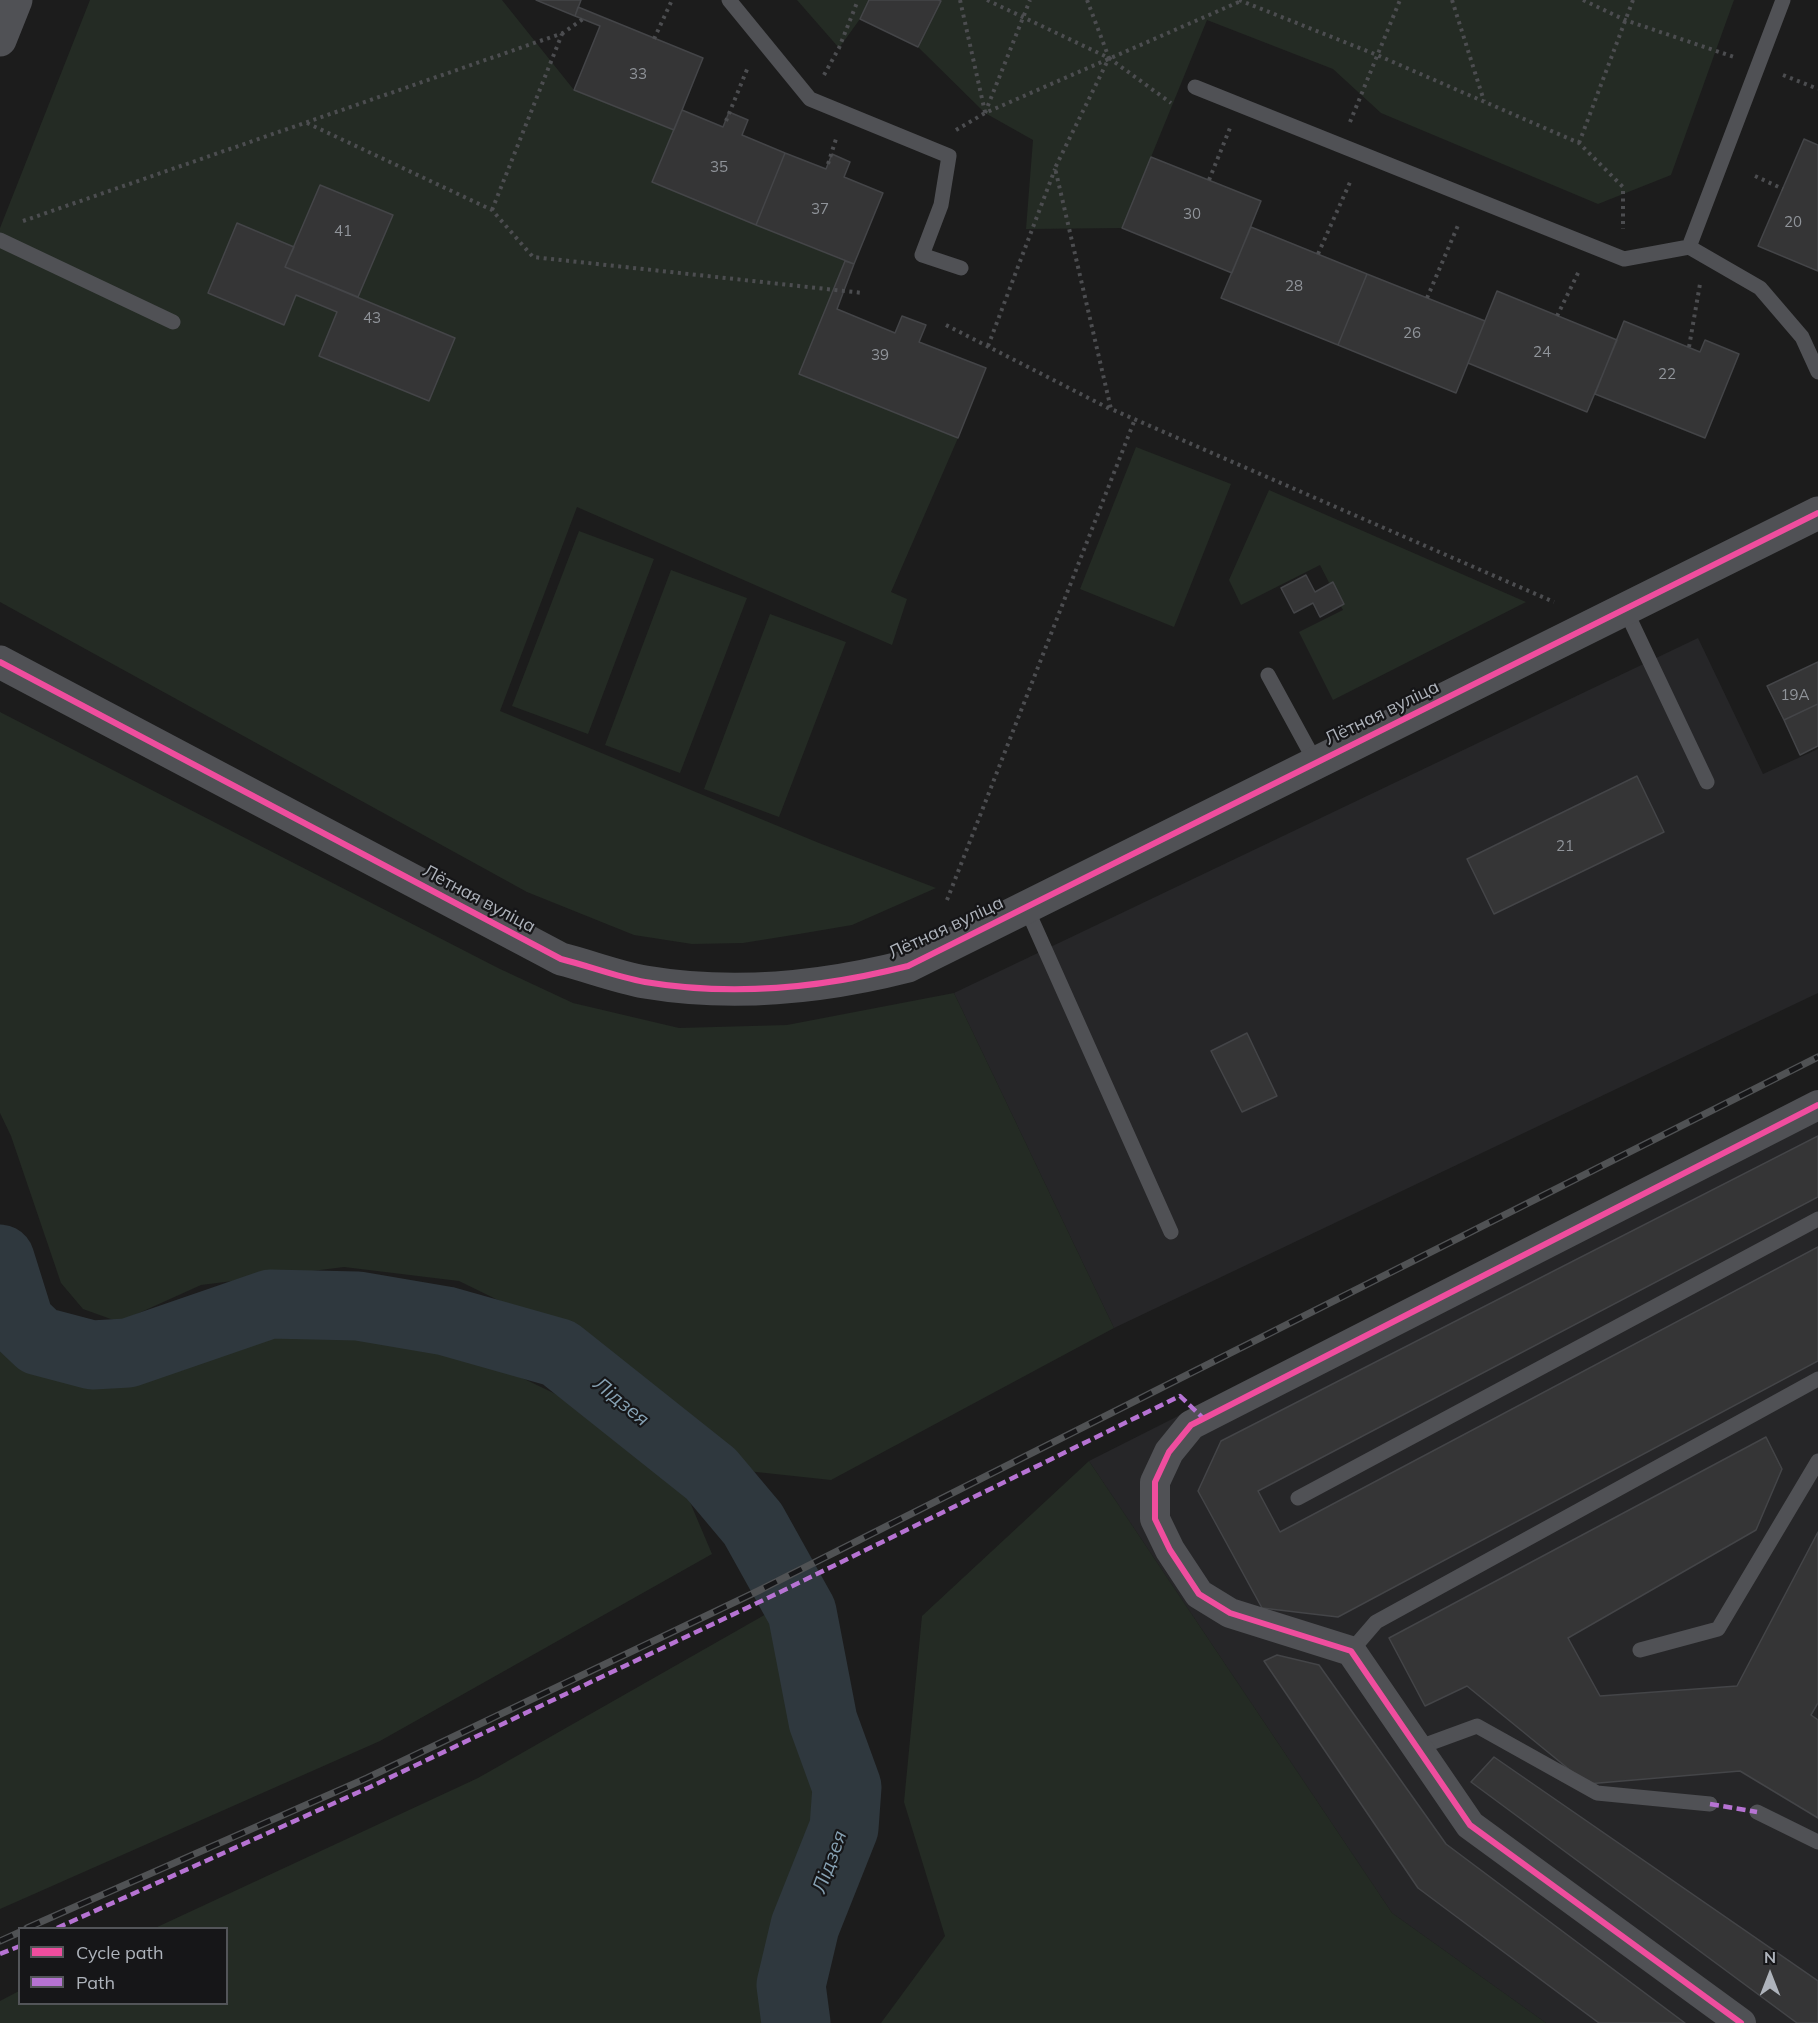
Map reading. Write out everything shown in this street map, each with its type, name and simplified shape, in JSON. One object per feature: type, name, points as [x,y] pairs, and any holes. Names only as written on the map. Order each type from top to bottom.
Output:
[{"type":"street","points":[[0,40],[16,0]]},
{"type":"street","name":"Лётная вуліца","points":[[0,662],[561,959],[644,982],[707,990],[756,990],[817,985],[908,966],[1818,513]]},
{"type":"street","points":[[1741,2023],[1470,1825],[1351,1651],[1230,1613],[1199,1594],[1170,1550],[1155,1519],[1155,1482],[1169,1452],[1191,1425],[1818,1105]]},
{"type":"lane","points":[[729,0],[810,99],[949,156],[941,205],[922,255],[962,268]]},
{"type":"lane","points":[[1689,247],[1784,0]]},
{"type":"lane","points":[[1195,87],[1624,259],[1689,247],[1760,288],[1802,337],[1818,372]]},
{"type":"lane","points":[[0,240],[173,322]]},
{"type":"lane","points":[[1625,609],[1707,782]]},
{"type":"lane","points":[[1268,675],[1316,763]]},
{"type":"lane","points":[[1026,907],[1171,1232]]},
{"type":"lane","points":[[1298,1498],[1818,1219]]},
{"type":"lane","points":[[1351,1651],[1376,1622],[1818,1379]]},
{"type":"lane","points":[[1640,1650],[1718,1629],[1818,1461]]},
{"type":"lane","points":[[1417,1748],[1477,1726],[1597,1792],[1710,1804]]},
{"type":"lane","points":[[1757,1812],[1818,1842]]},
{"type":"path","points":[[654,39],[672,0]]},
{"type":"path","points":[[810,99],[839,48],[858,0]]},
{"type":"path","points":[[960,0],[985,113]]},
{"type":"path","points":[[987,0],[1109,58],[1173,105]]},
{"type":"path","points":[[985,113],[1030,0]]},
{"type":"path","points":[[988,346],[1055,168],[1109,58],[1087,0]]},
{"type":"path","points":[[985,113],[1242,0],[1377,55],[1579,143],[1623,187],[1624,259]]},
{"type":"path","points":[[1340,146],[1400,0]]},
{"type":"path","points":[[1452,0],[1484,101]]},
{"type":"path","points":[[1583,0],[1625,20],[1818,89]]},
{"type":"path","points":[[1579,143],[1633,0]]},
{"type":"path","points":[[11,225],[562,33],[583,19]]},
{"type":"path","points":[[492,210],[562,33]]},
{"type":"path","points":[[726,121],[749,66]]},
{"type":"path","points":[[306,122],[492,210],[533,257],[863,293]]},
{"type":"path","points":[[1209,180],[1230,128]]},
{"type":"path","points":[[828,164],[837,136]]},
{"type":"path","points":[[1055,168],[1111,409]]},
{"type":"path","points":[[1755,176],[1782,189]]},
{"type":"path","points":[[1318,254],[1351,180]]},
{"type":"path","points":[[1427,298],[1459,223]]},
{"type":"path","points":[[1557,316],[1580,270]]},
{"type":"path","points":[[1689,347],[1700,283]]},
{"type":"path","points":[[946,325],[1111,409],[1554,602]]},
{"type":"path","points":[[947,900],[1135,419]]},
{"type":"shaded area","points":[[90,0],[502,0],[574,90],[674,130],[652,182],[845,261],[800,374],[958,438],[891,592],[907,599],[892,645],[577,507],[500,711],[819,843],[936,888],[852,925],[743,943],[692,944],[634,935],[527,892],[0,602],[0,228]]},
{"type":"shaded area","points":[[797,0],[869,0],[860,19],[839,48]]},
{"type":"shaded area","points":[[938,0],[1734,0],[1671,175],[1598,204],[1381,113],[1333,69],[1207,20],[1122,228],[1026,229],[1033,140],[985,113],[918,47],[940,1]]},
{"type":"shaded area","points":[[1136,447],[1231,484],[1174,627],[1080,589]]},
{"type":"shaded area","points":[[1269,490],[1526,602],[1333,700],[1299,632],[1343,610],[1320,565],[1241,605],[1229,580]]},
{"type":"shaded area","points":[[579,531],[654,559],[588,734],[512,706]]},
{"type":"shaded area","points":[[671,570],[747,598],[680,773],[605,745]]},
{"type":"shaded area","points":[[770,614],[846,642],[779,817],[704,789]]},
{"type":"shaded area","points":[[1698,638],[1763,774],[1818,749],[1818,993],[1114,1328],[954,993]]},
{"type":"shaded area","points":[[0,712],[498,968],[573,1003],[679,1028],[787,1025],[954,993],[1114,1328],[831,1480],[747,1471],[588,1344],[459,1281],[344,1267],[201,1285],[119,1322],[83,1309],[61,1283],[11,1136],[0,1113]]},
{"type":"shaded area","points":[[1818,1093],[1818,2023],[1546,2023],[1392,1913],[1089,1461]]},
{"type":"shaded area","points":[[0,1297],[19,1341],[123,1377],[183,1370],[232,1345],[345,1324],[443,1340],[566,1399],[684,1488],[712,1554],[380,1741],[0,1909]]},
{"type":"shaded area","points":[[1089,1461],[1392,1913],[1546,2023],[881,2023],[945,1936],[904,1802],[922,1616]]},
{"type":"shaded area","points":[[775,1609],[835,1789],[798,1909],[792,1995],[802,2023],[0,2023],[0,2001],[18,1992],[18,2005],[228,2005],[228,1927],[157,1927],[478,1778]]},
{"type":"building","points":[[536,0],[581,0],[575,16]]},
{"type":"building","points":[[869,0],[941,1],[918,47],[860,19]]},
{"type":"building","points":[[578,7],[703,58],[674,130],[574,90],[600,26],[575,16]]},
{"type":"building","points":[[682,110],[723,127],[729,112],[748,120],[742,135],[785,153],[756,225],[652,182]]},
{"type":"building","points":[[1804,139],[1818,145],[1818,271],[1758,246]]},
{"type":"building","points":[[785,153],[826,169],[832,154],[850,162],[844,177],[883,193],[854,264],[756,225]]},
{"type":"building","points":[[1151,157],[1261,201],[1232,273],[1122,228]]},
{"type":"building","points":[[320,185],[393,215],[358,297],[285,267]]},
{"type":"building","points":[[237,223],[294,247],[285,267],[455,338],[429,401],[319,356],[337,312],[296,295],[284,325],[208,293]]},
{"type":"building","points":[[1251,227],[1367,274],[1338,345],[1221,298]]},
{"type":"building","points":[[845,261],[854,264],[837,309],[895,333],[902,316],[926,325],[919,342],[986,368],[958,438],[799,374]]},
{"type":"building","points":[[1367,274],[1485,321],[1456,393],[1338,345]]},
{"type":"building","points":[[1497,291],[1617,340],[1587,412],[1468,363]]},
{"type":"building","points":[[1624,321],[1700,352],[1705,340],[1739,354],[1705,438],[1595,394]]},
{"type":"building","points":[[1306,575],[1315,592],[1333,582],[1344,604],[1320,617],[1313,603],[1294,613],[1281,588]]},
{"type":"building","points":[[1818,662],[1818,704],[1784,720],[1767,686]]},
{"type":"building","points":[[1818,704],[1818,746],[1800,755],[1784,720]]},
{"type":"building","points":[[1637,776],[1664,832],[1494,914],[1467,859]]},
{"type":"building","points":[[1247,1033],[1277,1096],[1242,1112],[1211,1051]]},
{"type":"building","points":[[1818,1136],[1818,1197],[1258,1491],[1280,1532],[1818,1247],[1818,1361],[1338,1617],[1262,1608],[1198,1491],[1221,1441]]},
{"type":"building","points":[[1766,1437],[1782,1469],[1756,1530],[1568,1638],[1600,1696],[1737,1686],[1818,1532],[1818,1703],[1811,1715],[1818,1720],[1818,1818],[1740,1771],[1587,1784],[1467,1686],[1425,1706],[1389,1638]]},
{"type":"building","points":[[1277,1655],[1319,1665],[1446,1844],[1685,2023],[1599,2023],[1418,1888],[1264,1661]]},
{"type":"building","points":[[1494,1757],[1818,1981],[1818,2023],[1797,2023],[1471,1782]]},
{"type":"waterway","name":"Лідзея","points":[[0,1259],[20,1323],[39,1341],[92,1355],[128,1353],[270,1304],[358,1306],[446,1321],[559,1353],[711,1474],[753,1524],[802,1612],[823,1721],[847,1787],[844,1828],[805,1926],[791,1985],[796,2023]]},
{"type":"railway","points":[[29,1927],[367,1778],[758,1591],[1818,1057]]},
{"type":"railway","points":[[0,1941],[18,1933]]},
{"type":"marked path","points":[[59,1927],[370,1787],[774,1595],[1180,1396],[1204,1419]]},
{"type":"marked path","points":[[1710,1804],[1757,1812]]},
{"type":"marked path","points":[[0,1954],[18,1947]]},
{"type":"cycle path","points":[[0,662],[561,959],[634,980],[678,987],[778,988],[843,980],[908,966],[1818,513]]},
{"type":"cycle path","points":[[1741,2023],[1470,1825],[1351,1651],[1230,1613],[1199,1594],[1170,1550],[1155,1519],[1155,1482],[1169,1452],[1191,1425],[1818,1105]]}]
